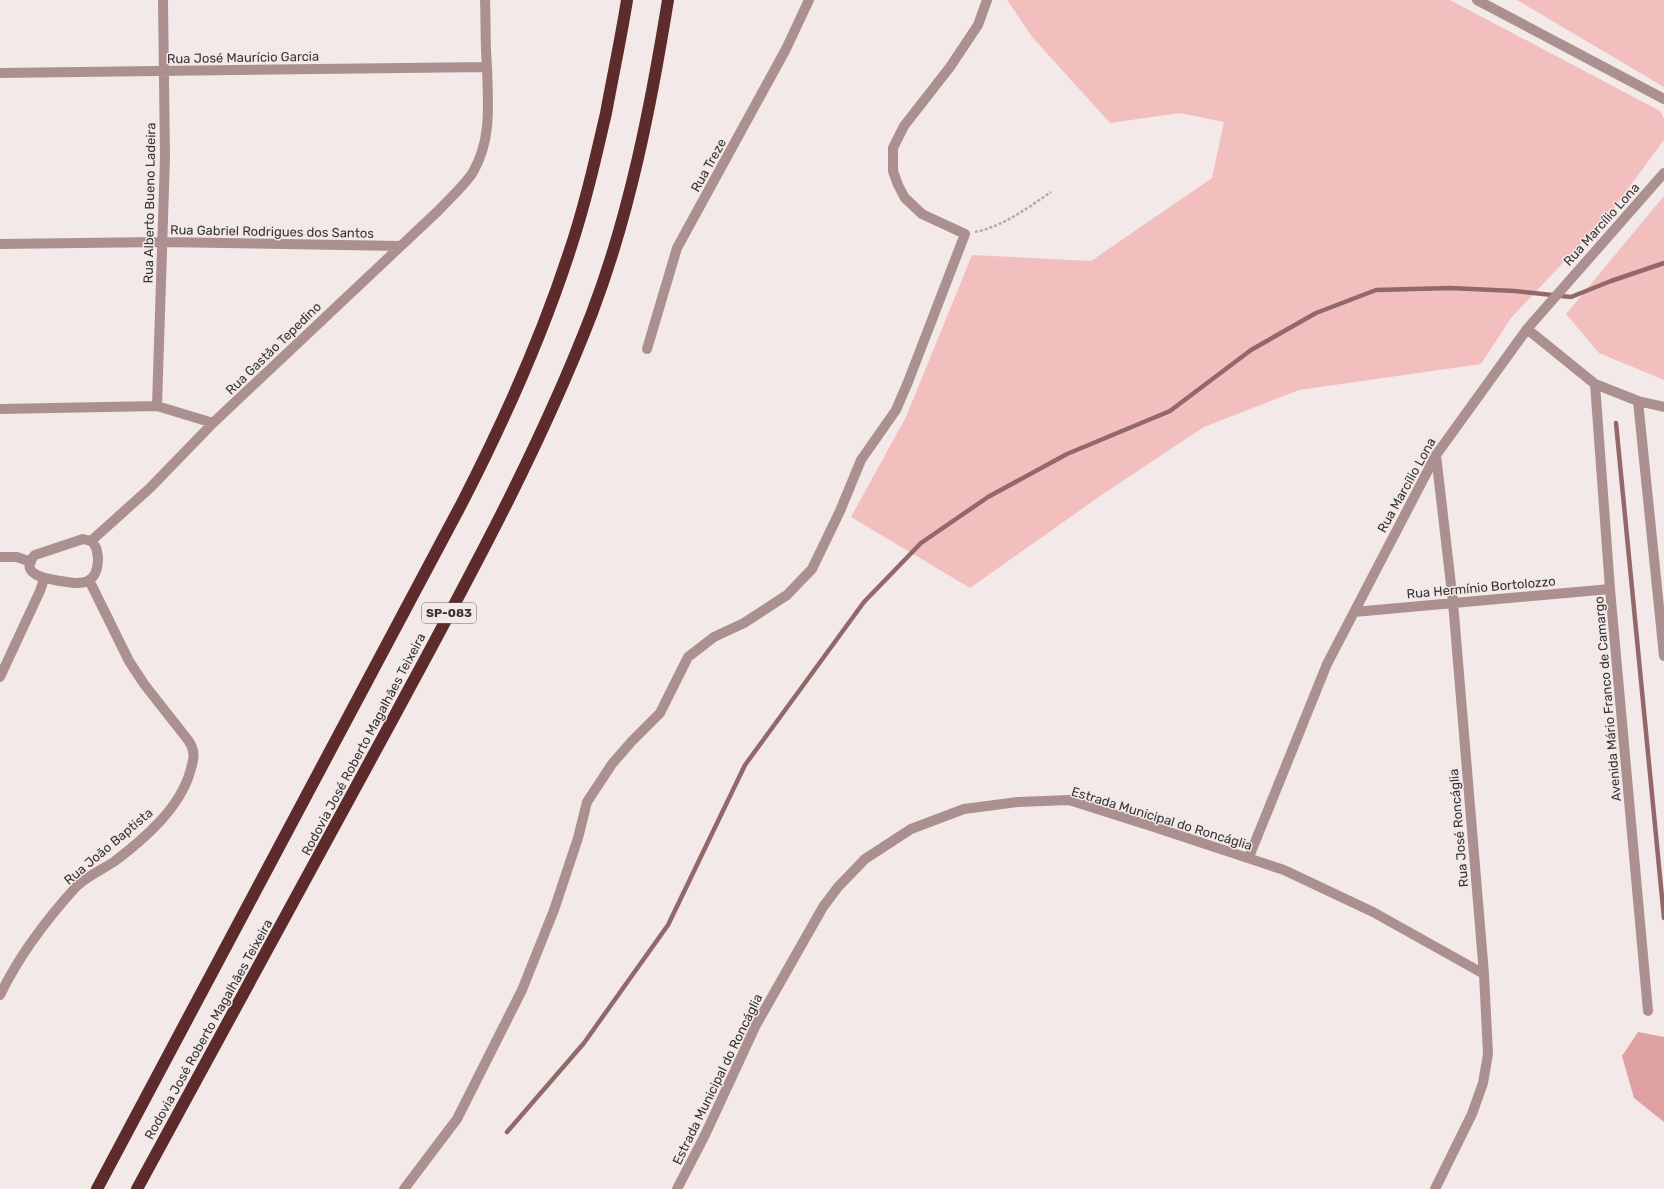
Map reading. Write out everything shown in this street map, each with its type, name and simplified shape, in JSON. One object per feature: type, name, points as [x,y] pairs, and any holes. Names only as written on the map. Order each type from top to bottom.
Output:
[{"type":"highway","name":"Rodovia José Roberto Magalhães Teixeira","points":[[97,1189],[455,516],[494,439],[543,327],[569,255],[593,170],[616,64],[627,0]]},
{"type":"highway","name":"Rodovia José Roberto Magalhães Teixeira","points":[[137,1189],[479,558],[538,439],[592,311],[623,217],[641,146],[659,56],[668,0]]},
{"type":"street","name":"Rua Alberto Bueno Ladeira","points":[[157,406],[161,242],[165,157],[163,0]]},
{"type":"street","name":"Rua Gastão Tepedino","points":[[91,541],[150,488],[213,423],[438,211],[473,173],[481,154],[487,132],[489,106],[486,67],[485,0]]},
{"type":"street","name":"Rua Treze","points":[[647,349],[677,248],[771,77],[809,0]]},
{"type":"street","points":[[404,1189],[457,1119],[522,990],[556,903],[578,838],[587,802],[612,764],[660,713],[688,657],[714,637],[744,623],[786,595],[812,569],[840,511],[861,460],[896,410],[965,234],[922,214],[904,198],[893,171],[893,148],[904,126],[950,67],[978,25],[986,0]]},
{"type":"street","points":[[1477,0],[1664,99]]},
{"type":"street","name":"Rua José Maurício Garcia","points":[[0,73],[486,67]]},
{"type":"street","name":"Rua Marcílio Lona","points":[[1249,857],[1327,664],[1436,455],[1527,329],[1664,173]]},
{"type":"street","name":"Rua Gabriel Rodrigues dos Santos","points":[[0,244],[161,242],[400,246]]},
{"type":"street","points":[[1527,329],[1594,384],[1638,400],[1664,407]]},
{"type":"street","name":"Avenida Mário Franco de Camargo","points":[[1594,384],[1610,589],[1648,1011]]},
{"type":"street","points":[[1638,400],[1664,656]]},
{"type":"street","points":[[0,409],[157,406],[213,423]]},
{"type":"street","name":"Rua José Roncáglia","points":[[1435,1189],[1472,1114],[1483,1084],[1488,1054],[1484,974],[1453,602],[1436,455]]},
{"type":"street","points":[[83,539],[91,541],[97,549],[98,568],[96,573],[89,580],[80,583],[44,578],[34,574],[31,562],[35,555],[83,539]]},
{"type":"street","points":[[0,557],[17,557],[31,562]]},
{"type":"street","points":[[0,677],[40,591],[44,578]]},
{"type":"street","name":"Rua João Baptista","points":[[0,995],[35,936],[76,887],[116,860],[156,825],[181,794],[189,776],[195,756],[192,746],[144,684],[129,661],[89,580]]},
{"type":"street","name":"Rua Hermínio Bortolozzo","points":[[1354,612],[1610,589]]},
{"type":"street","name":"Estrada Municipal do Roncáglia","points":[[677,1189],[705,1135],[756,1026],[823,906],[838,887],[865,860],[911,829],[964,809],[1018,802],[1069,800],[1249,857],[1284,870],[1373,912],[1484,974]]},
{"type":"path","points":[[965,234],[985,230],[1026,209],[1051,192]]},
{"type":"shaded area","points":[[1007,0],[1450,0],[1660,111],[1664,119],[1664,140],[1610,213],[1511,318],[1481,364],[1299,390],[1204,427],[1103,494],[970,588],[851,517],[906,417],[972,255],[1091,261],[1212,178],[1224,122],[1180,113],[1110,123],[1033,38]]},
{"type":"shaded area","points":[[1517,0],[1664,0],[1664,87]]},
{"type":"shaded area","points":[[1664,196],[1664,380],[1599,353],[1566,314]]},
{"type":"shaded area","points":[[1638,1032],[1664,1037],[1664,1122],[1634,1098],[1622,1056]]},
{"type":"waterway","points":[[507,1132],[584,1043],[668,925],[745,765],[864,602],[921,543],[988,497],[1067,454],[1170,411],[1251,350],[1316,313],[1376,290],[1450,288],[1515,291],[1571,297],[1611,281],[1664,263]]},
{"type":"waterway","points":[[1616,423],[1664,918]]}]
